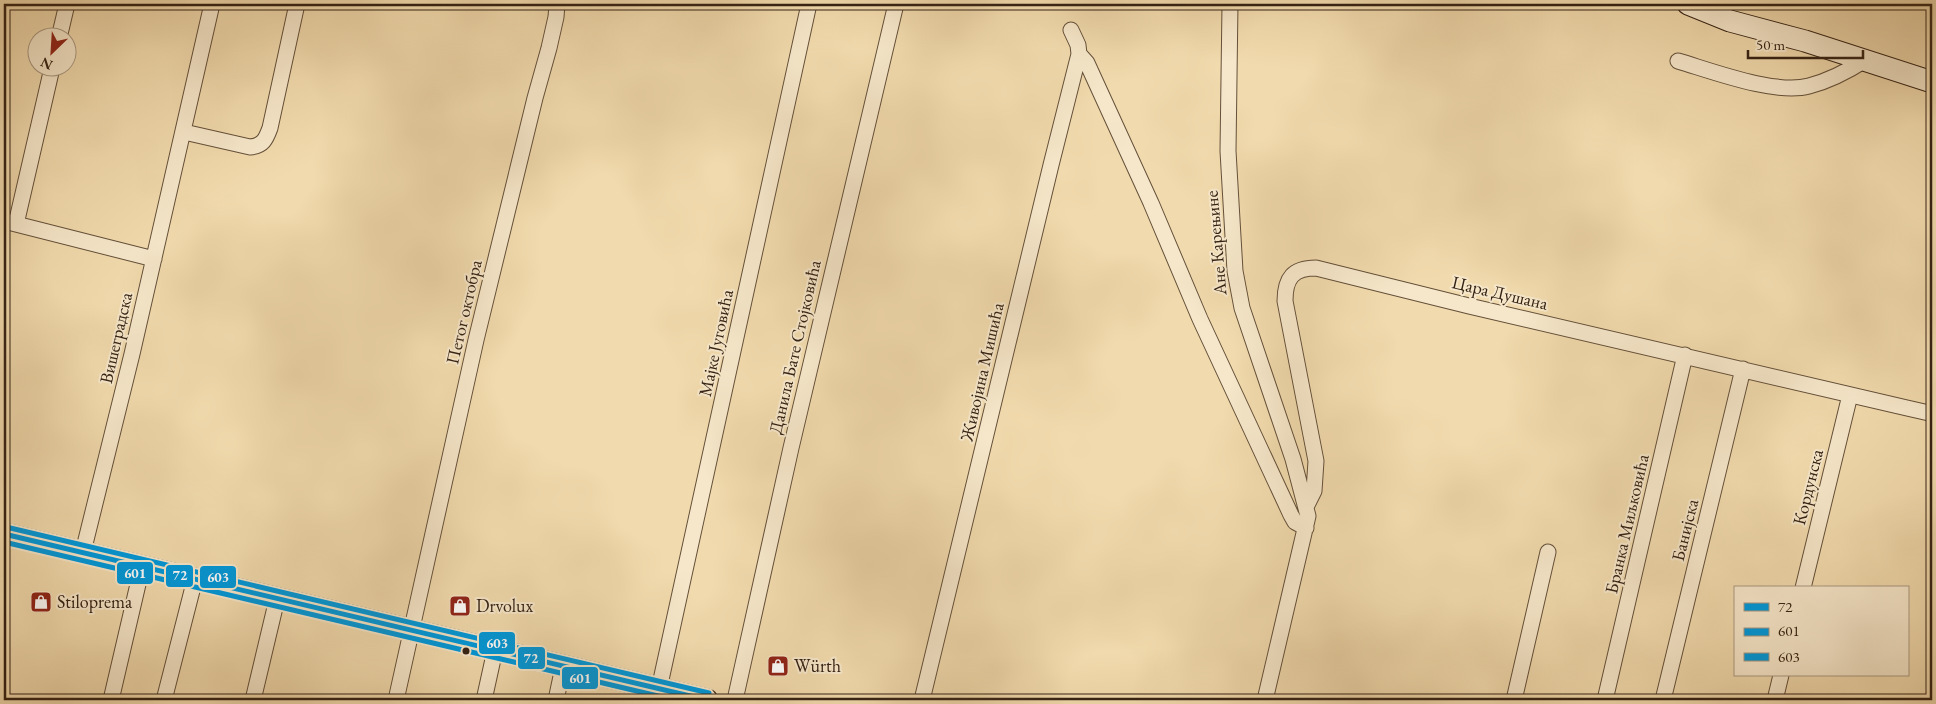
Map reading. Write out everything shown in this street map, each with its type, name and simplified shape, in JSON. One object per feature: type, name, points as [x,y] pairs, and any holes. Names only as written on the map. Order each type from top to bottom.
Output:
[{"type":"main road","points":[[1688,4],[1730,21],[1805,41],[1932,82]]},
{"type":"main road","points":[[4,535],[495,650],[663,694],[707,700]]},
{"type":"street","points":[[62,28],[67,4]]},
{"type":"street","name":"Вишеградска","points":[[82,552],[154,260],[212,4]]},
{"type":"street","points":[[184,132],[250,147],[264,142],[270,128],[297,4]]},
{"type":"street","name":"Петог октобра","points":[[396,700],[476,340],[549,48],[557,4]]},
{"type":"street","name":"Мајке Југовића","points":[[663,694],[809,4]]},
{"type":"street","name":"Данила Бате Стојковића","points":[[735,700],[800,410],[896,4]]},
{"type":"street","name":"Ане Карењине","points":[[1230,4],[1228,151],[1235,271],[1242,308],[1285,435],[1308,516],[1265,700]]},
{"type":"street","points":[[1071,30],[1078,45],[1079,54]]},
{"type":"street","name":"Ане Карењине","points":[[1079,54],[1087,63],[1151,203],[1200,318],[1291,515],[1295,522],[1306,528]]},
{"type":"street","name":"Живојина Мишића","points":[[922,700],[1048,175],[1079,54]]},
{"type":"street","points":[[1678,61],[1757,84],[1793,88],[1809,86],[1835,76],[1865,60]]},
{"type":"street","points":[[49,78],[10,223],[154,260]]},
{"type":"street","name":"Цара Душана","points":[[1306,507],[1314,491],[1316,461],[1285,301],[1286,288],[1291,276],[1296,271],[1304,268],[1316,268],[1469,306],[1928,413],[1932,411]]},
{"type":"street","name":"Бранка Миљковића","points":[[1605,700],[1684,355]]},
{"type":"street","name":"Банијска","points":[[1664,700],[1743,370]]},
{"type":"street","name":"Кордунска","points":[[1803,586],[1850,395]]},
{"type":"street","points":[[1514,700],[1548,552]]},
{"type":"street","points":[[111,700],[142,566]]},
{"type":"street","points":[[164,700],[195,579]]},
{"type":"street","points":[[254,700],[277,599]]},
{"type":"street","points":[[484,700],[495,650]]},
{"type":"street","points":[[556,700],[563,667]]},
{"type":"street","points":[[1775,700],[1781,676]]},
{"type":"transit line","name":"603","points":[[6,527],[709,693]]},
{"type":"transit line","name":"72","points":[[4,534],[707,700]]},
{"type":"transit line","name":"601","points":[[4,542],[675,700]]},
{"type":"place","name":"Stiloprema","points":[[41,602]]},
{"type":"place","name":"Drvolux","points":[[460,606]]},
{"type":"place","name":"Würth","points":[[778,666]]}]
